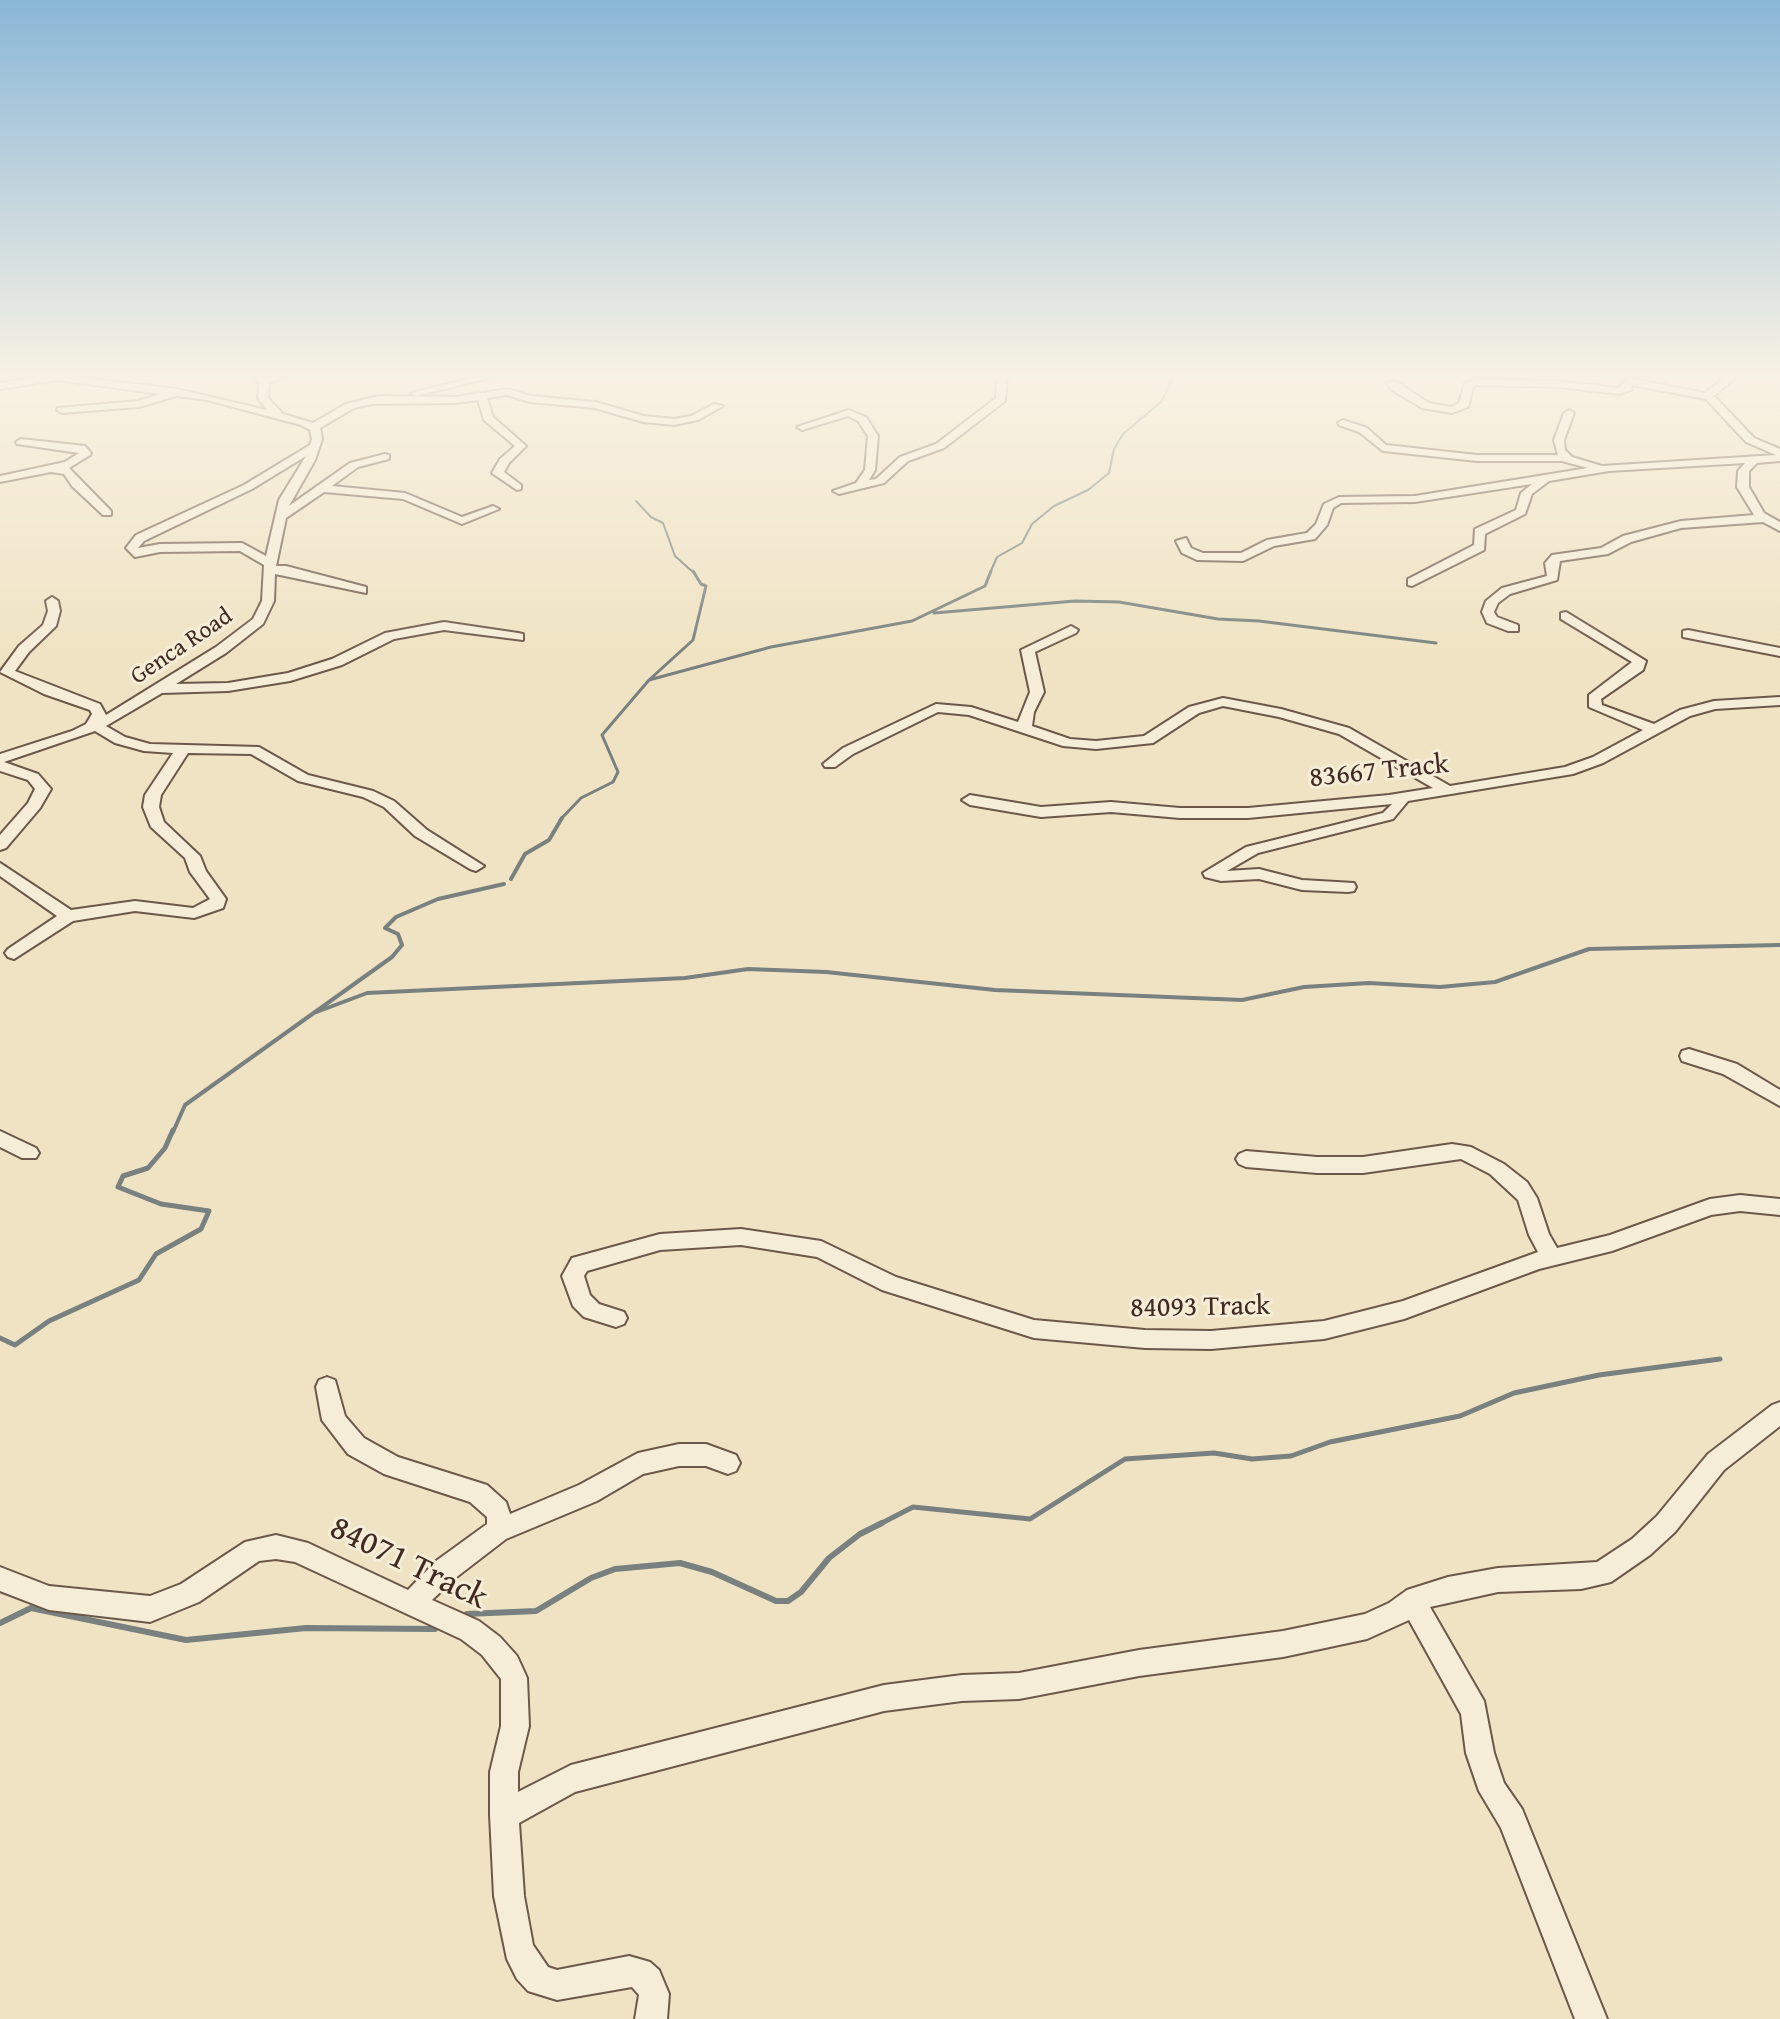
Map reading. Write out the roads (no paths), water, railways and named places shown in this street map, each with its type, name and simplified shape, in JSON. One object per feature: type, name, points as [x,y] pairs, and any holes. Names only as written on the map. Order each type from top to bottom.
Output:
[{"type":"street","points":[[0,479],[47,470]]},
{"type":"street","points":[[62,470],[68,471],[76,484],[107,513]]},
{"type":"street","points":[[275,470],[239,492],[140,538],[132,548],[135,553],[160,548],[242,547],[270,567],[362,590]]},
{"type":"street","name":"Genca Road","points":[[0,759],[93,727],[161,689],[239,638],[258,621],[268,601],[270,567],[285,500],[304,470]]},
{"type":"street","points":[[281,517],[347,470]]},
{"type":"street","points":[[499,470],[498,473],[517,487]]},
{"type":"street","points":[[861,485],[870,470]]},
{"type":"street","points":[[839,491],[880,481],[891,470]]},
{"type":"street","points":[[1182,541],[1186,550],[1201,557],[1243,557],[1271,543],[1311,536],[1321,525],[1328,506],[1339,500],[1428,498],[1596,470]]},
{"type":"street","points":[[1747,470],[1741,480],[1746,495],[1764,518],[1780,527]]},
{"type":"street","points":[[1412,582],[1480,547],[1479,532],[1521,512],[1527,493],[1545,478]]},
{"type":"street","points":[[322,488],[405,496],[462,521],[493,509]]},
{"type":"street","points":[[1513,628],[1492,620],[1488,612],[1492,601],[1499,594],[1553,577],[1551,563],[1556,558],[1604,551],[1627,539],[1681,525],[1764,518]]},
{"type":"street","points":[[52,601],[54,611],[49,626],[24,649],[7,672],[95,707],[99,714],[93,727],[134,745],[254,750],[303,778],[368,794],[389,804],[421,833],[476,866]]},
{"type":"street","points":[[1566,616],[1639,661],[1638,667],[1594,698],[1596,707],[1655,729]]},
{"type":"street","points":[[161,689],[228,687],[290,677],[337,662],[390,636],[444,626],[518,637]]},
{"type":"street","points":[[1024,729],[1027,712],[1037,692],[1028,650],[1071,630]]},
{"type":"street","points":[[1688,634],[1780,652]]},
{"type":"street","name":"83667 Track","points":[[970,800],[1041,812],[1111,807],[1180,813],[1248,813],[1402,798],[1568,771],[1598,760],[1677,716],[1704,707],[1780,701]]},
{"type":"street","points":[[830,764],[848,751],[936,708],[971,711],[1068,743],[1135,743],[1155,737],[1186,714],[1205,705],[1232,703],[1344,731],[1448,791]]},
{"type":"street","points":[[14,953],[68,916],[126,906],[194,913],[217,904],[218,899],[198,872],[192,856],[157,824],[151,807],[153,795],[184,748]]},
{"type":"street","points":[[0,766],[33,777],[43,789],[35,805],[0,845]]},
{"type":"street","points":[[1348,887],[1302,885],[1259,874],[1221,876],[1211,873],[1252,850],[1388,816],[1402,798]]},
{"type":"street","points":[[0,868],[68,916]]},
{"type":"street","points":[[1689,1056],[1730,1069],[1780,1099]]},
{"type":"street","points":[[0,1138],[29,1153]]},
{"type":"street","points":[[1246,1159],[1363,1165],[1452,1151],[1464,1152],[1497,1169],[1520,1188],[1551,1256]]},
{"type":"street","name":"84093 Track","points":[[616,1318],[586,1307],[574,1286],[573,1276],[580,1264],[688,1239],[769,1239],[821,1249],[890,1284],[1034,1329],[1145,1339],[1211,1340],[1324,1330],[1418,1306],[1551,1256],[1612,1243],[1710,1207],[1740,1203],[1780,1207]]},
{"type":"street","points":[[327,1387],[334,1420],[356,1446],[392,1466],[478,1493],[497,1510],[500,1520],[497,1531]]},
{"type":"street","points":[[504,1815],[571,1779],[884,1698],[962,1688],[1019,1686],[1128,1665],[1308,1640],[1367,1626],[1428,1594],[1498,1580],[1581,1577],[1602,1573],[1641,1547],[1666,1524],[1716,1462],[1780,1412]]},
{"type":"street","points":[[413,1602],[445,1570],[497,1531],[588,1493],[638,1464],[654,1459],[706,1455],[728,1463]]},
{"type":"street","name":"84071 Track","points":[[0,1579],[49,1598],[150,1609],[190,1593],[254,1550],[276,1547],[299,1551],[364,1584],[413,1602],[470,1630],[499,1655],[514,1678],[515,1726],[504,1772],[504,1815],[509,1896],[518,1948],[528,1968],[539,1980],[557,1985],[629,1971],[639,1973],[648,1981],[654,1994],[651,2019]]},
{"type":"street","points":[[1412,1601],[1474,1711],[1480,1753],[1493,1791],[1512,1819],[1591,2019]]},
{"type":"waterway","points":[[990,573],[997,557],[1022,543],[1032,524],[1054,506],[1088,490],[1110,470]]},
{"type":"waterway","points":[[636,501],[651,517],[663,523],[675,556],[694,573]]},
{"type":"waterway","points":[[649,680],[693,640],[706,586],[701,584],[693,571]]},
{"type":"waterway","points":[[649,680],[771,647],[912,621],[985,586],[991,571]]},
{"type":"waterway","points":[[934,613],[1075,601],[1119,602],[1218,619],[1259,621],[1436,643]]},
{"type":"waterway","points":[[560,820],[581,798],[613,782],[618,772],[602,735],[649,680]]},
{"type":"waterway","points":[[511,879],[525,854],[549,840],[562,818]]},
{"type":"waterway","points":[[173,1132],[185,1105],[392,957],[402,945],[398,934],[385,928],[396,917],[438,899],[504,884]]},
{"type":"waterway","points":[[314,1013],[367,993],[685,978],[748,969],[826,972],[995,990],[1242,1000],[1304,987],[1369,983],[1440,987],[1495,982],[1589,949],[1780,945]]},
{"type":"waterway","points":[[0,1338],[15,1345],[49,1321],[139,1280],[156,1254],[201,1229],[209,1211],[161,1204],[118,1187],[123,1176],[148,1168],[165,1148],[173,1130]]},
{"type":"waterway","points":[[878,1525],[913,1507],[1030,1519],[1125,1459],[1214,1453],[1252,1459],[1291,1456],[1330,1442],[1460,1416],[1514,1393],[1599,1375],[1720,1359]]},
{"type":"waterway","points":[[878,1525],[882,1523]]},
{"type":"waterway","points":[[467,1614],[536,1611],[591,1578],[615,1569],[680,1563],[712,1572],[776,1601],[788,1601],[801,1592],[829,1558],[860,1534],[878,1525]]},
{"type":"waterway","points":[[0,1623],[31,1608],[186,1640],[306,1628],[435,1629]]}]
